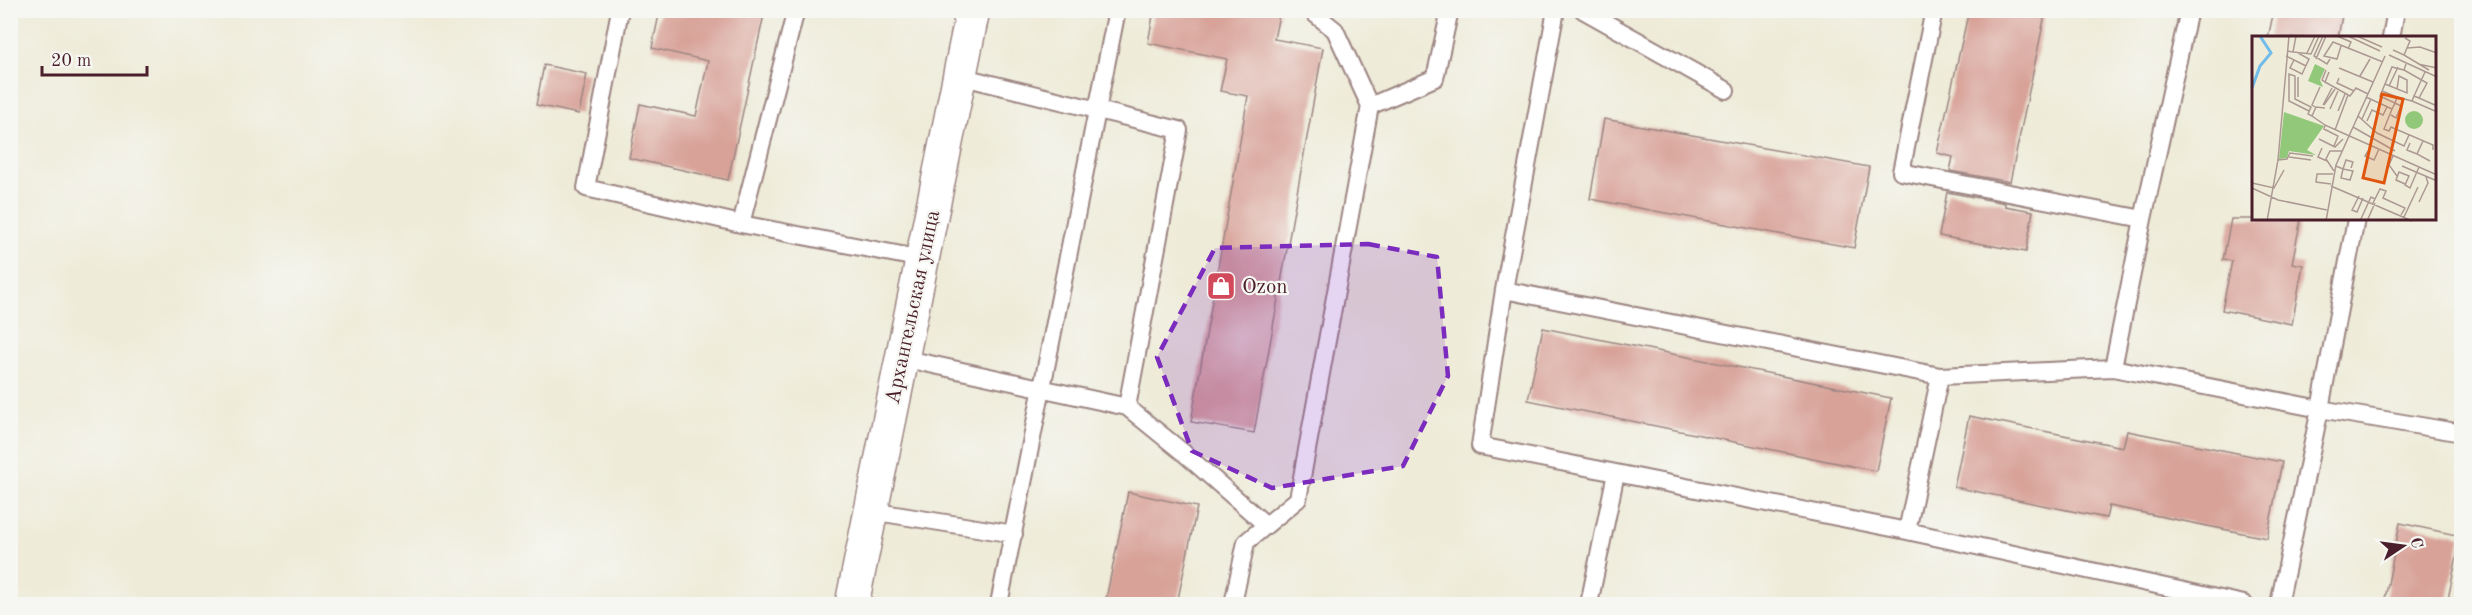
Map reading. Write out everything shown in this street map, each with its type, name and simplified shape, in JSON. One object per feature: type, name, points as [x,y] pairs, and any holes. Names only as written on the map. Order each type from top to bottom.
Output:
[{"type":"street","name":"Архангельская улица","points":[[852,604],[973,10]]},
{"type":"lane","points":[[620,10],[586,188],[741,224],[922,259]]},
{"type":"lane","points":[[741,224],[796,10]]},
{"type":"lane","points":[[999,604],[1116,10]]},
{"type":"lane","points":[[1233,604],[1245,542],[1298,499],[1370,106],[1335,30],[1310,10]]},
{"type":"lane","points":[[1370,106],[1435,78],[1450,10]]},
{"type":"lane","points":[[1556,10],[1504,290],[1480,446],[1907,531],[2244,604]]},
{"type":"lane","points":[[1583,10],[1726,90]]},
{"type":"lane","points":[[1934,10],[1901,172],[2143,219]]},
{"type":"lane","points":[[2113,368],[2189,10]]},
{"type":"lane","points":[[2391,36],[2396,10]]},
{"type":"lane","points":[[959,76],[1179,130],[1127,407]]},
{"type":"lane","points":[[2279,604],[2320,409],[2356,220]]},
{"type":"lane","points":[[1504,290],[1940,376],[2113,368],[2320,409],[2462,433]]},
{"type":"lane","points":[[902,358],[1127,407],[1266,525]]},
{"type":"lane","points":[[1907,531],[1940,376]]},
{"type":"lane","points":[[1589,604],[1616,473]]},
{"type":"lane","points":[[871,511],[1014,534]]},
{"type":"highlighted area","points":[[1368,244],[1437,257],[1448,376],[1403,466],[1272,488],[1192,451],[1157,357],[1215,248]]},
{"type":"building","points":[[660,10],[765,10],[728,180],[629,158],[640,104],[696,116],[708,61],[652,48]]},
{"type":"building","points":[[1154,10],[1280,10],[1274,39],[1323,48],[1254,433],[1191,422],[1248,96],[1220,91],[1227,59],[1148,43]]},
{"type":"building","points":[[1969,10],[2046,10],[2010,182],[1950,171],[1953,157],[1937,153]]},
{"type":"building","points":[[2274,10],[2343,10],[2338,36],[2268,36]]},
{"type":"building","points":[[544,65],[587,74],[579,114],[536,105]]},
{"type":"building","points":[[1604,119],[1869,167],[1854,248],[1590,199]]},
{"type":"building","points":[[1947,192],[2033,211],[2026,252],[1939,236]]},
{"type":"building","points":[[2231,219],[2301,220],[2292,263],[2303,265],[2292,324],[2222,310],[2232,261],[2223,260]]},
{"type":"building","points":[[1543,328],[1891,398],[1876,471],[1528,400]]},
{"type":"building","points":[[1969,416],[2123,447],[2127,431],[2282,462],[2267,538],[2109,506],[2106,518],[1954,487]]},
{"type":"building","points":[[1128,492],[1197,507],[1177,604],[1105,604]]},
{"type":"building","points":[[2400,523],[2461,536],[2447,604],[2384,604]]},
{"type":"place","name":"Ozon","points":[[1221,286]]}]
